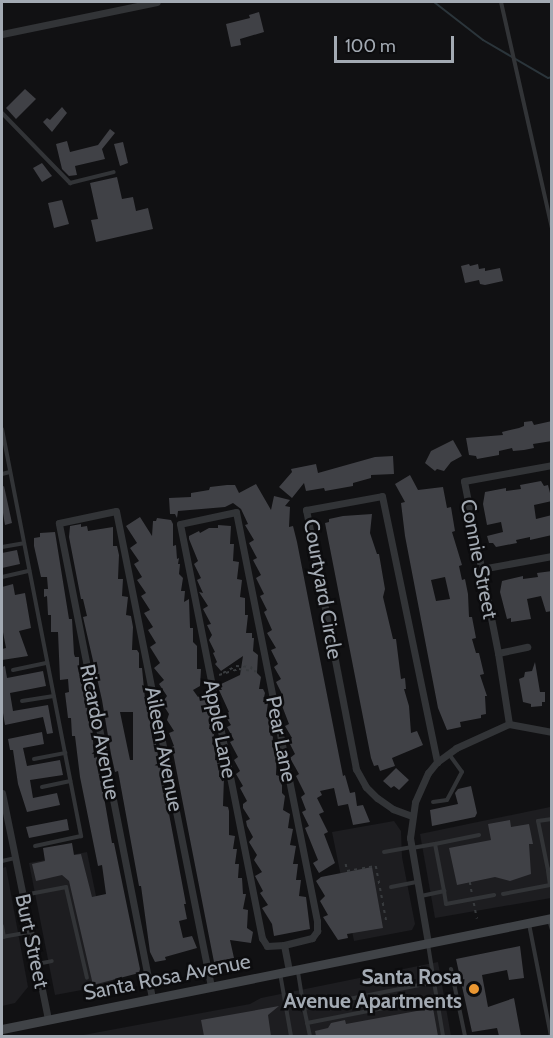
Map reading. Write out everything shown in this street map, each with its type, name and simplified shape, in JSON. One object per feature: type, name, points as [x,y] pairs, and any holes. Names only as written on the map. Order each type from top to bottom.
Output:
[{"type":"main road","name":"Santa Rosa Avenue","points":[[2,1029],[550,919]]},
{"type":"street","points":[[2,34],[157,2]]},
{"type":"street","name":"Connie Street","points":[[509,724],[498,653],[464,481],[552,465]]},
{"type":"street","name":"Courtyard Circle","points":[[412,816],[393,809],[376,798],[356,770],[306,510],[382,496],[437,762]]},
{"type":"street","name":"Aileen Avenue","points":[[116,511],[211,986]]},
{"type":"street","name":"Ricardo Avenue","points":[[116,511],[59,523],[152,998]]},
{"type":"street","name":"Pear Lane","points":[[236,512],[317,921],[317,931],[312,938],[284,945]]},
{"type":"street","name":"Apple Lane","points":[[236,512],[180,524],[262,938],[267,946],[284,945]]},
{"type":"street","points":[[481,569],[552,556]]},
{"type":"street","points":[[498,653],[527,647]]},
{"type":"street","points":[[428,943],[410,838],[412,816],[420,788],[437,762],[476,737],[509,724],[552,732]]},
{"type":"street","name":"Burt Street","points":[[2,793],[48,1019]]},
{"type":"street","points":[[284,945],[289,971]]},
{"type":"lane","points":[[501,2],[552,228]]},
{"type":"lane","points":[[2,113],[70,183],[114,172]]},
{"type":"lane","points":[[2,429],[81,836],[35,846]]},
{"type":"lane","points":[[2,474],[10,472]]},
{"type":"lane","points":[[2,547],[24,543]]},
{"type":"lane","points":[[2,577],[29,571]]},
{"type":"lane","points":[[13,670],[47,663]]},
{"type":"lane","points":[[22,701],[54,696]]},
{"type":"lane","points":[[34,759],[65,753]]},
{"type":"lane","points":[[433,802],[447,800],[462,772],[449,753]]},
{"type":"lane","points":[[42,787],[70,781]]},
{"type":"lane","points":[[503,894],[550,885],[550,870],[538,821],[552,819]]},
{"type":"lane","points":[[384,852],[479,835]]},
{"type":"lane","points":[[435,844],[446,904],[494,895]]},
{"type":"lane","points":[[2,861],[15,858]]},
{"type":"lane","points":[[391,887],[417,882]]},
{"type":"lane","points":[[23,896],[66,887],[87,978]]},
{"type":"lane","points":[[420,896],[444,891]]},
{"type":"lane","points":[[550,919],[552,930]]},
{"type":"lane","points":[[528,923],[551,1036]]},
{"type":"lane","points":[[2,926],[3,937],[30,932]]},
{"type":"lane","points":[[428,943],[435,998],[443,1036]]},
{"type":"lane","points":[[37,964],[52,962]]},
{"type":"lane","points":[[452,969],[465,1036]]},
{"type":"lane","points":[[289,971],[304,1008],[310,1036]]},
{"type":"lane","points":[[289,971],[291,1036]]},
{"type":"lane","points":[[304,1008],[434,982]]},
{"type":"lane","points":[[307,1023],[435,998]]},
{"type":"path","points":[[251,671],[252,667],[236,666],[221,674],[239,669],[251,671],[267,671]]},
{"type":"path","points":[[346,864],[347,871],[375,866],[387,924]]},
{"type":"path","points":[[420,966],[422,978]]},
{"type":"path","points":[[88,989],[94,987],[100,994]]},
{"type":"shaded area","points":[[550,807],[551,898],[435,918],[420,834]]},
{"type":"shaded area","points":[[394,821],[401,831],[402,857],[415,924],[412,930],[354,941],[332,832]]},
{"type":"shaded area","points":[[87,852],[114,984],[55,995],[29,863]]},
{"type":"shaded area","points":[[6,867],[28,987],[15,1003],[2,1006],[2,868]]},
{"type":"shaded area","points":[[438,962],[451,1036],[78,1036],[250,1004],[261,998]]},
{"type":"building","points":[[259,12],[264,32],[240,39],[241,45],[231,47],[226,24],[250,18],[249,15]]},
{"type":"building","points":[[25,89],[36,99],[16,119],[6,108]]},
{"type":"building","points":[[62,107],[67,113],[52,132],[43,122],[47,118],[50,120]]},
{"type":"building","points":[[110,129],[115,133],[102,149],[105,159],[75,166],[77,175],[69,176],[62,169],[56,144],[67,141],[70,152],[98,145]]},
{"type":"building","points":[[123,142],[128,163],[120,166],[114,144]]},
{"type":"building","points":[[42,163],[52,176],[42,182],[33,168]]},
{"type":"building","points":[[117,177],[122,199],[133,197],[136,211],[148,208],[153,229],[96,242],[91,220],[98,219],[90,183]]},
{"type":"building","points":[[62,200],[69,224],[54,228],[48,203]]},
{"type":"building","points":[[469,264],[470,266],[478,264],[479,269],[485,268],[485,271],[500,268],[503,281],[485,285],[480,284],[479,280],[465,283],[461,266]]},
{"type":"building","points":[[532,421],[534,425],[552,421],[552,441],[533,444],[534,448],[524,450],[513,451],[512,448],[499,451],[499,455],[477,459],[476,456],[469,455],[466,438],[503,435],[502,432],[519,428],[524,426],[524,422]]},
{"type":"building","points":[[453,440],[462,456],[451,462],[444,471],[437,469],[435,471],[425,463],[431,451]]},
{"type":"building","points":[[393,456],[394,474],[371,475],[371,478],[353,483],[353,486],[325,491],[324,488],[306,491],[304,483],[292,498],[279,487],[292,472],[291,469],[316,464],[318,473],[375,457]]},
{"type":"building","points":[[410,475],[418,490],[443,487],[447,508],[451,507],[455,531],[452,532],[462,565],[459,566],[462,580],[465,579],[469,617],[472,617],[476,638],[472,639],[476,653],[479,653],[484,674],[480,675],[487,696],[485,696],[486,714],[481,715],[481,718],[460,722],[461,727],[447,730],[438,708],[405,536],[401,503],[405,502],[395,484]],"holes":[[[445,577],[450,599],[436,601],[431,580]]]},
{"type":"building","points":[[541,481],[544,486],[548,485],[552,501],[534,505],[536,519],[552,515],[552,535],[530,540],[530,537],[516,540],[517,543],[496,547],[493,543],[489,543],[487,536],[503,532],[501,522],[487,525],[483,504],[485,492],[506,488],[506,491],[521,489],[520,485]]},
{"type":"building","points":[[256,484],[271,510],[274,496],[290,500],[285,506],[290,507],[289,527],[293,526],[297,542],[343,776],[345,775],[350,793],[355,792],[357,806],[363,805],[370,822],[353,825],[348,804],[338,806],[334,788],[320,791],[322,795],[317,798],[324,812],[319,814],[328,832],[324,834],[335,863],[319,873],[313,863],[318,860],[305,828],[309,826],[302,812],[306,810],[301,797],[305,794],[296,776],[299,774],[290,758],[295,754],[288,740],[292,738],[285,726],[289,724],[279,698],[283,696],[276,682],[281,679],[274,667],[278,664],[271,650],[276,648],[267,633],[272,630],[264,612],[267,610],[260,596],[264,594],[256,578],[261,575],[253,560],[257,558],[249,543],[254,540],[245,525],[248,524],[241,509],[233,503],[225,507],[178,511],[177,518],[175,514],[170,514],[169,498],[191,497],[191,493],[227,485],[235,485],[239,493]]},
{"type":"building","points":[[4,486],[12,523],[5,525],[2,507],[2,487]]},
{"type":"building","points":[[372,514],[370,533],[377,554],[379,554],[385,589],[383,597],[393,639],[396,639],[401,679],[405,678],[406,689],[404,689],[409,706],[411,733],[417,731],[423,745],[392,758],[395,766],[380,771],[378,765],[374,766],[371,758],[325,523],[329,522],[329,519],[343,516]]},
{"type":"building","points":[[140,517],[152,536],[153,521],[157,518],[171,520],[173,524],[173,546],[176,545],[178,564],[180,564],[179,574],[183,578],[181,591],[185,591],[184,602],[189,599],[190,628],[193,628],[193,642],[197,646],[197,669],[201,669],[200,686],[193,690],[198,697],[205,693],[205,702],[209,702],[207,713],[211,716],[209,729],[215,730],[212,744],[216,748],[215,760],[220,761],[219,777],[224,777],[223,806],[228,807],[229,811],[229,835],[235,836],[233,849],[237,849],[235,864],[239,864],[238,878],[242,878],[243,894],[246,894],[243,909],[248,910],[247,928],[253,932],[251,943],[230,940],[234,958],[214,962],[172,747],[174,746],[169,733],[174,731],[167,720],[169,714],[162,703],[167,696],[159,684],[164,680],[154,668],[160,663],[150,647],[156,643],[148,630],[153,627],[144,613],[150,610],[141,596],[146,593],[137,580],[142,577],[134,564],[139,561],[130,548],[137,543],[126,526]]},
{"type":"building","points":[[81,524],[81,527],[87,526],[88,531],[113,527],[113,546],[117,546],[119,555],[118,579],[123,579],[122,596],[128,597],[126,615],[131,616],[133,627],[132,650],[137,650],[139,653],[139,668],[142,668],[145,699],[148,702],[148,717],[152,720],[152,738],[155,738],[186,904],[184,904],[187,919],[179,921],[183,938],[192,936],[197,948],[165,957],[166,960],[155,962],[150,952],[141,886],[139,886],[118,771],[115,772],[102,700],[83,617],[87,616],[83,599],[81,599],[69,537],[70,526]],"holes":[[[120,712],[133,712],[133,760],[130,760]]]},
{"type":"building","points":[[218,525],[231,526],[230,544],[234,544],[233,561],[239,562],[237,579],[242,580],[240,597],[245,598],[245,615],[248,615],[246,633],[252,633],[252,638],[254,638],[253,651],[258,655],[257,673],[261,677],[259,689],[263,689],[265,693],[263,702],[268,703],[266,717],[271,718],[269,732],[273,737],[272,747],[277,751],[276,775],[282,777],[282,793],[285,796],[283,810],[290,814],[288,828],[293,829],[290,845],[296,846],[293,864],[298,864],[296,880],[301,880],[299,896],[306,897],[310,929],[274,936],[272,924],[262,908],[268,905],[260,893],[263,891],[255,876],[262,872],[254,860],[257,855],[249,842],[253,837],[246,821],[250,819],[243,808],[243,804],[247,801],[240,788],[243,786],[236,774],[240,771],[234,760],[238,757],[230,742],[234,740],[227,727],[231,725],[224,714],[229,712],[219,690],[222,690],[219,685],[240,675],[243,656],[221,671],[215,664],[217,662],[213,653],[215,652],[209,640],[212,635],[207,625],[211,624],[203,609],[208,606],[199,592],[203,593],[197,580],[201,578],[194,564],[198,561],[189,539],[189,536],[199,531],[200,533],[209,528],[218,528]]},
{"type":"building","points":[[55,532],[69,619],[72,619],[74,654],[75,657],[79,657],[79,674],[83,674],[89,723],[92,723],[94,758],[97,757],[112,843],[114,843],[140,969],[139,973],[93,985],[69,881],[62,875],[36,881],[32,864],[45,861],[43,848],[72,843],[74,855],[81,854],[92,897],[106,894],[102,865],[98,866],[80,777],[75,736],[72,736],[71,718],[68,718],[65,693],[69,692],[68,679],[60,680],[58,632],[51,632],[51,615],[48,615],[47,596],[44,597],[44,589],[48,589],[47,577],[41,577],[34,546],[34,538],[40,537],[40,533]]},
{"type":"building","points":[[17,550],[20,564],[2,568],[2,553]]},
{"type":"building","points":[[552,571],[552,611],[546,612],[541,596],[527,599],[531,619],[511,622],[511,618],[507,619],[500,592],[502,581],[523,576],[523,579],[538,577],[537,573]]},
{"type":"building","points":[[13,584],[15,595],[25,593],[31,628],[19,631],[28,656],[2,660],[2,649],[6,648],[2,627],[2,587]]},
{"type":"building","points":[[535,662],[540,692],[545,692],[545,702],[542,702],[542,706],[531,707],[531,704],[523,702],[519,679],[524,677],[525,672],[532,671]]},
{"type":"building","points":[[5,666],[7,678],[43,671],[46,686],[10,693],[13,711],[48,705],[53,733],[47,734],[43,717],[5,725],[2,707],[2,667]]},
{"type":"building","points":[[42,732],[44,744],[23,748],[27,766],[60,760],[63,775],[30,780],[33,798],[57,793],[60,805],[27,812],[18,784],[13,750],[10,750],[8,739]]},
{"type":"building","points":[[396,768],[409,780],[399,790],[394,786],[391,788],[383,781]]},
{"type":"building","points":[[471,786],[477,813],[475,817],[432,826],[430,810],[458,804],[455,793],[458,789]]},
{"type":"building","points":[[67,819],[69,830],[29,838],[26,827]]},
{"type":"building","points":[[510,820],[511,827],[529,824],[533,844],[529,844],[531,874],[510,881],[495,877],[457,885],[449,848],[491,840],[488,824]]},
{"type":"building","points":[[372,867],[383,928],[347,934],[348,938],[338,940],[323,917],[328,915],[320,901],[325,896],[316,881],[321,877]]},
{"type":"building","name":"Santa Rosa Avenue Apartments","points":[[520,946],[524,978],[509,980],[507,970],[482,975],[488,1007],[514,998],[521,1036],[499,1036],[497,1028],[472,1032],[456,959]]},
{"type":"building","points":[[279,1006],[268,1015],[271,1036],[204,1036],[201,1020]]},
{"type":"building","points":[[433,1008],[438,1036],[316,1036],[315,1031],[328,1028],[331,1023],[345,1020],[346,1024]]},
{"type":"waterway","points":[[434,2],[483,40],[548,78],[552,77]]},
{"type":"place","name":"Santa Rosa Avenue Apartments","points":[[474,989]]}]
